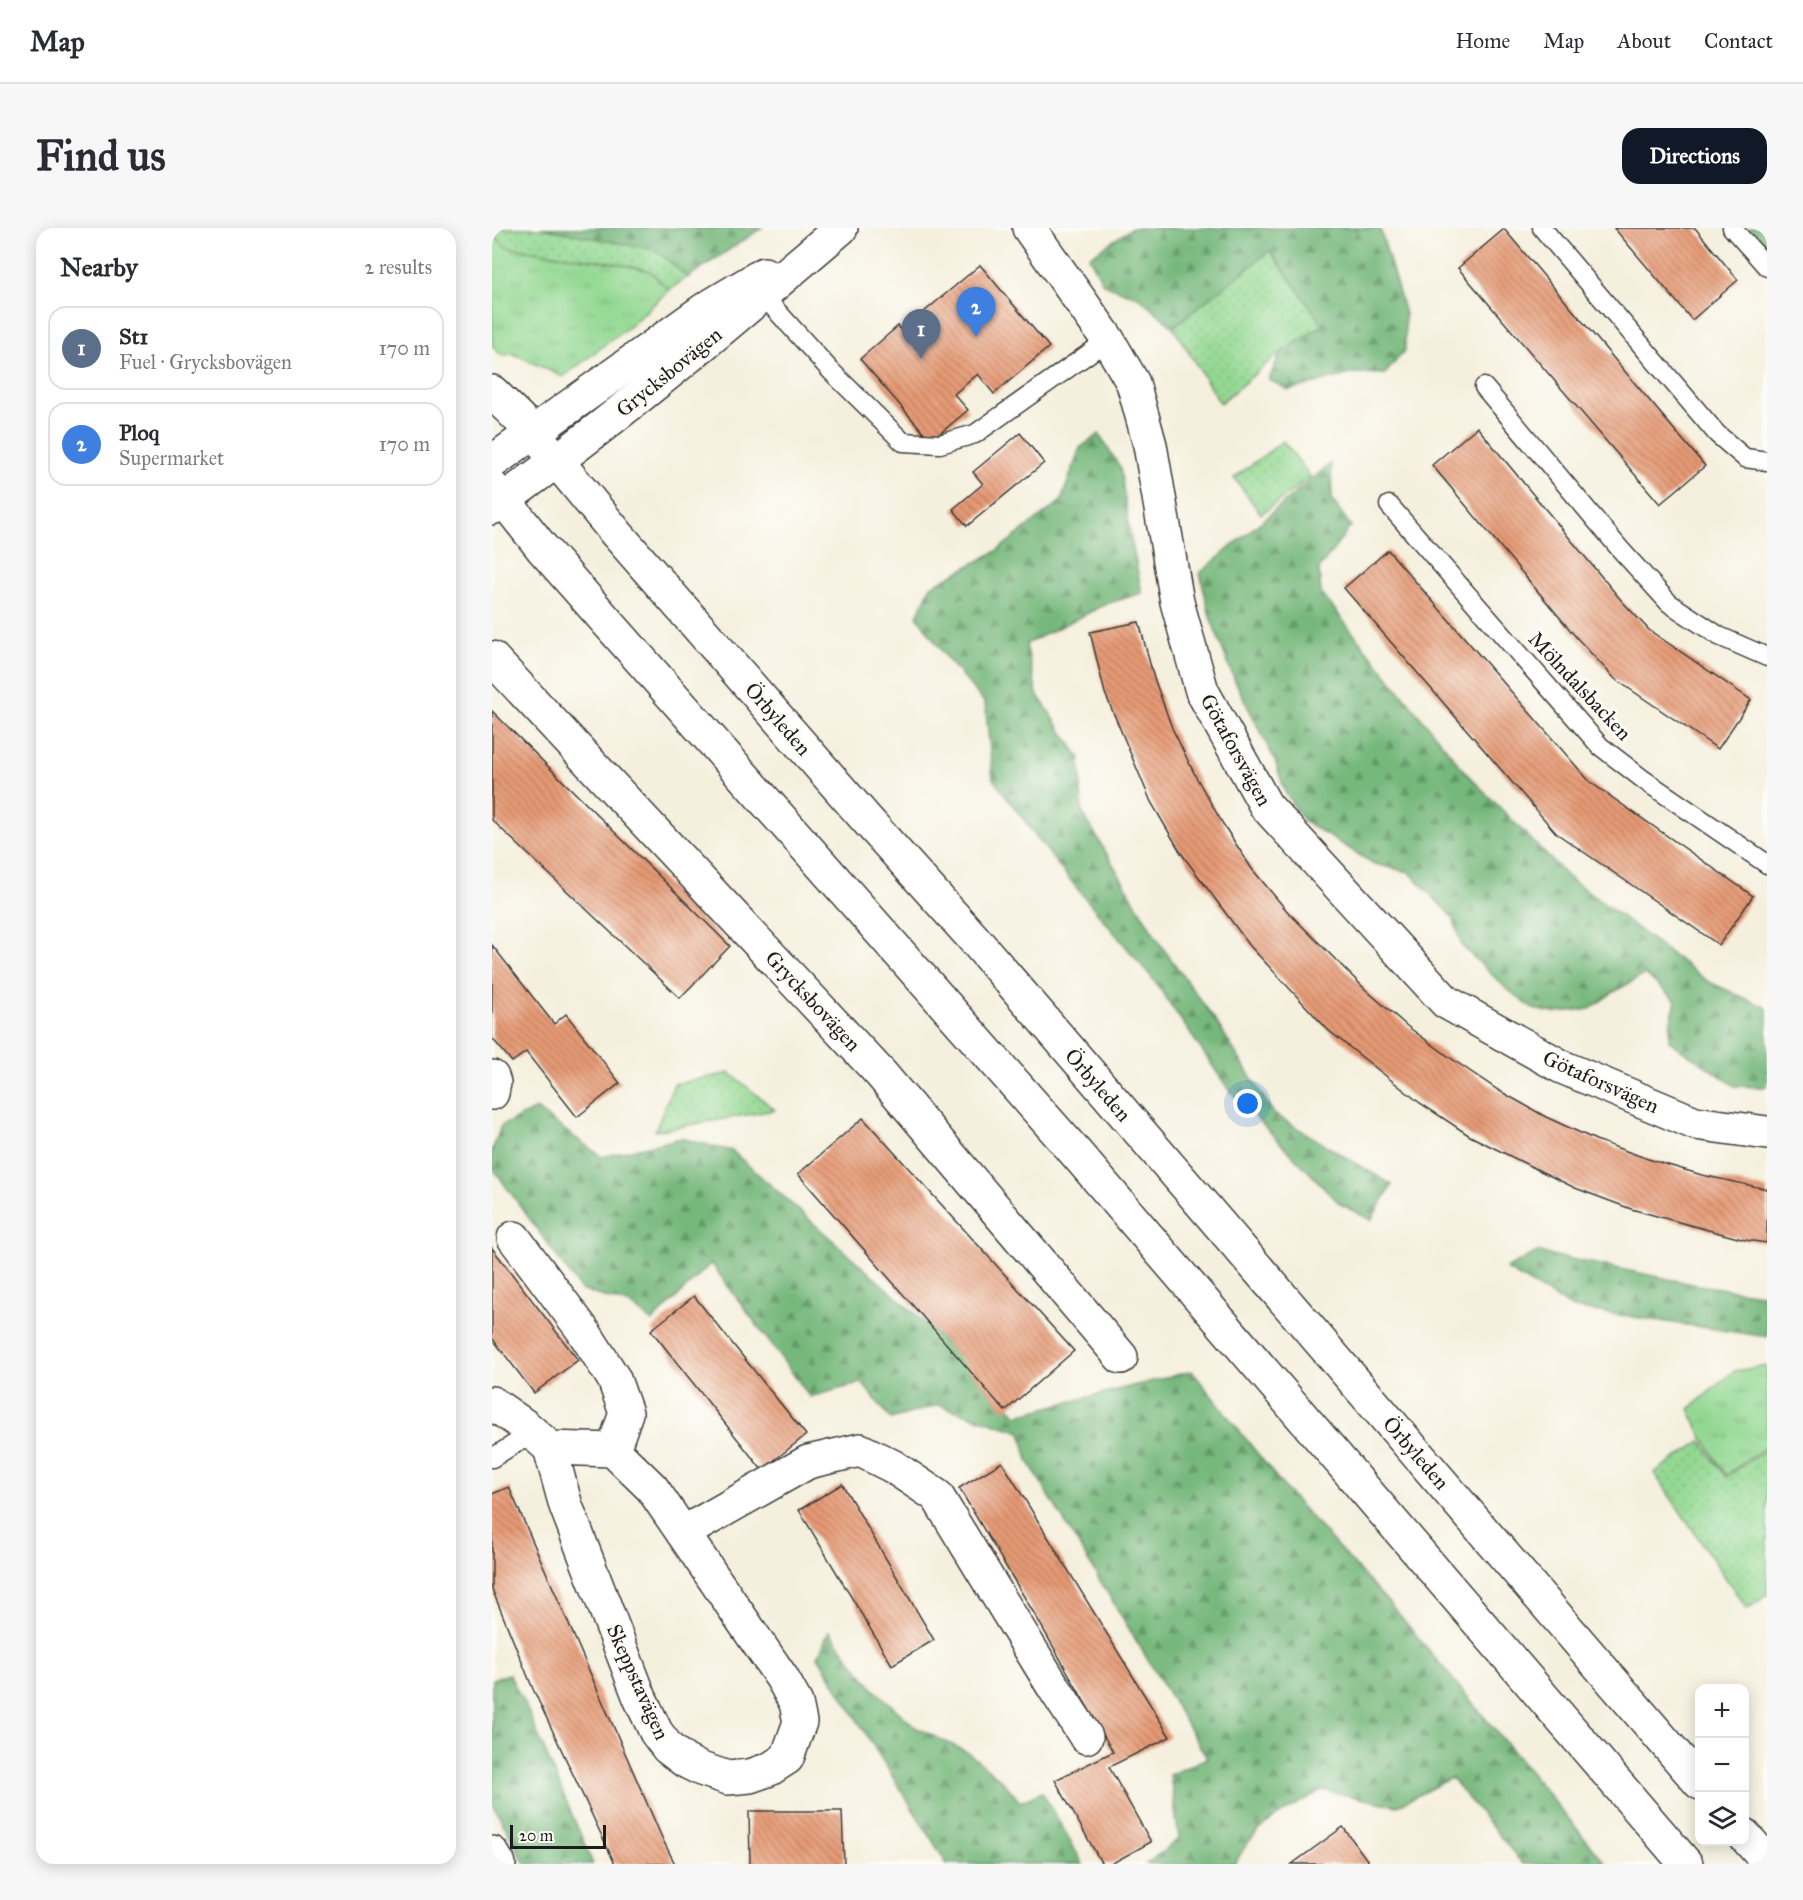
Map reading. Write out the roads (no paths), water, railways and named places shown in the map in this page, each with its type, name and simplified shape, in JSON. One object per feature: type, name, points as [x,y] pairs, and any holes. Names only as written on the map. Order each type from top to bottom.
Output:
[{"type":"street","name":"Grycksbovägen","points":[[492,462],[704,310],[756,289],[840,228]]},
{"type":"street","name":"Götaforsvägen","points":[[1029,228],[1108,340],[1133,383],[1150,445],[1177,602],[1202,691],[1266,806],[1446,1002],[1563,1067],[1695,1123],[1767,1133]]},
{"type":"street","name":"Grycksbovägen","points":[[496,498],[556,462],[723,330],[756,289]]},
{"type":"street","name":"Örbyleden","points":[[492,392],[532,432],[859,811],[982,948],[1695,1777]]},
{"type":"street","points":[[496,498],[1082,1161],[1686,1864]]},
{"type":"street","name":"Grycksbovägen","points":[[492,658],[881,1074],[1121,1357]]},
{"type":"street","points":[[492,1077],[494,1083],[492,1093]]},
{"type":"street","points":[[492,1403],[541,1440],[613,1450],[626,1413],[614,1379],[582,1329],[513,1238]]},
{"type":"street","name":"Skeppstavägen","points":[[541,1440],[640,1698],[656,1732],[668,1748],[685,1761],[728,1778],[750,1776],[770,1769],[787,1758],[800,1722],[796,1703],[782,1678],[652,1488],[613,1450]]},
{"type":"street","points":[[683,1533],[808,1462],[860,1450],[892,1466],[938,1496],[1086,1737]]},
{"type":"street","points":[[1749,1841],[1767,1861]]},
{"type":"street","points":[[492,1853],[499,1864]]},
{"type":"lane","points":[[1542,228],[1717,434],[1745,458],[1767,461]]},
{"type":"lane","points":[[1732,228],[1767,267]]},
{"type":"lane","points":[[756,289],[831,371],[903,442],[940,444],[975,434],[1108,340]]},
{"type":"lane","points":[[1484,387],[1620,549],[1669,603],[1719,636],[1767,657]]},
{"type":"lane","name":"Mölndalsbacken","points":[[1389,506],[1600,746],[1644,780],[1767,864]]},
{"type":"lane","points":[[492,1458],[541,1440]]},
{"type":"place","name":"Ploq","points":[[976,337]]},
{"type":"place","name":"St1","points":[[921,359]]}]
